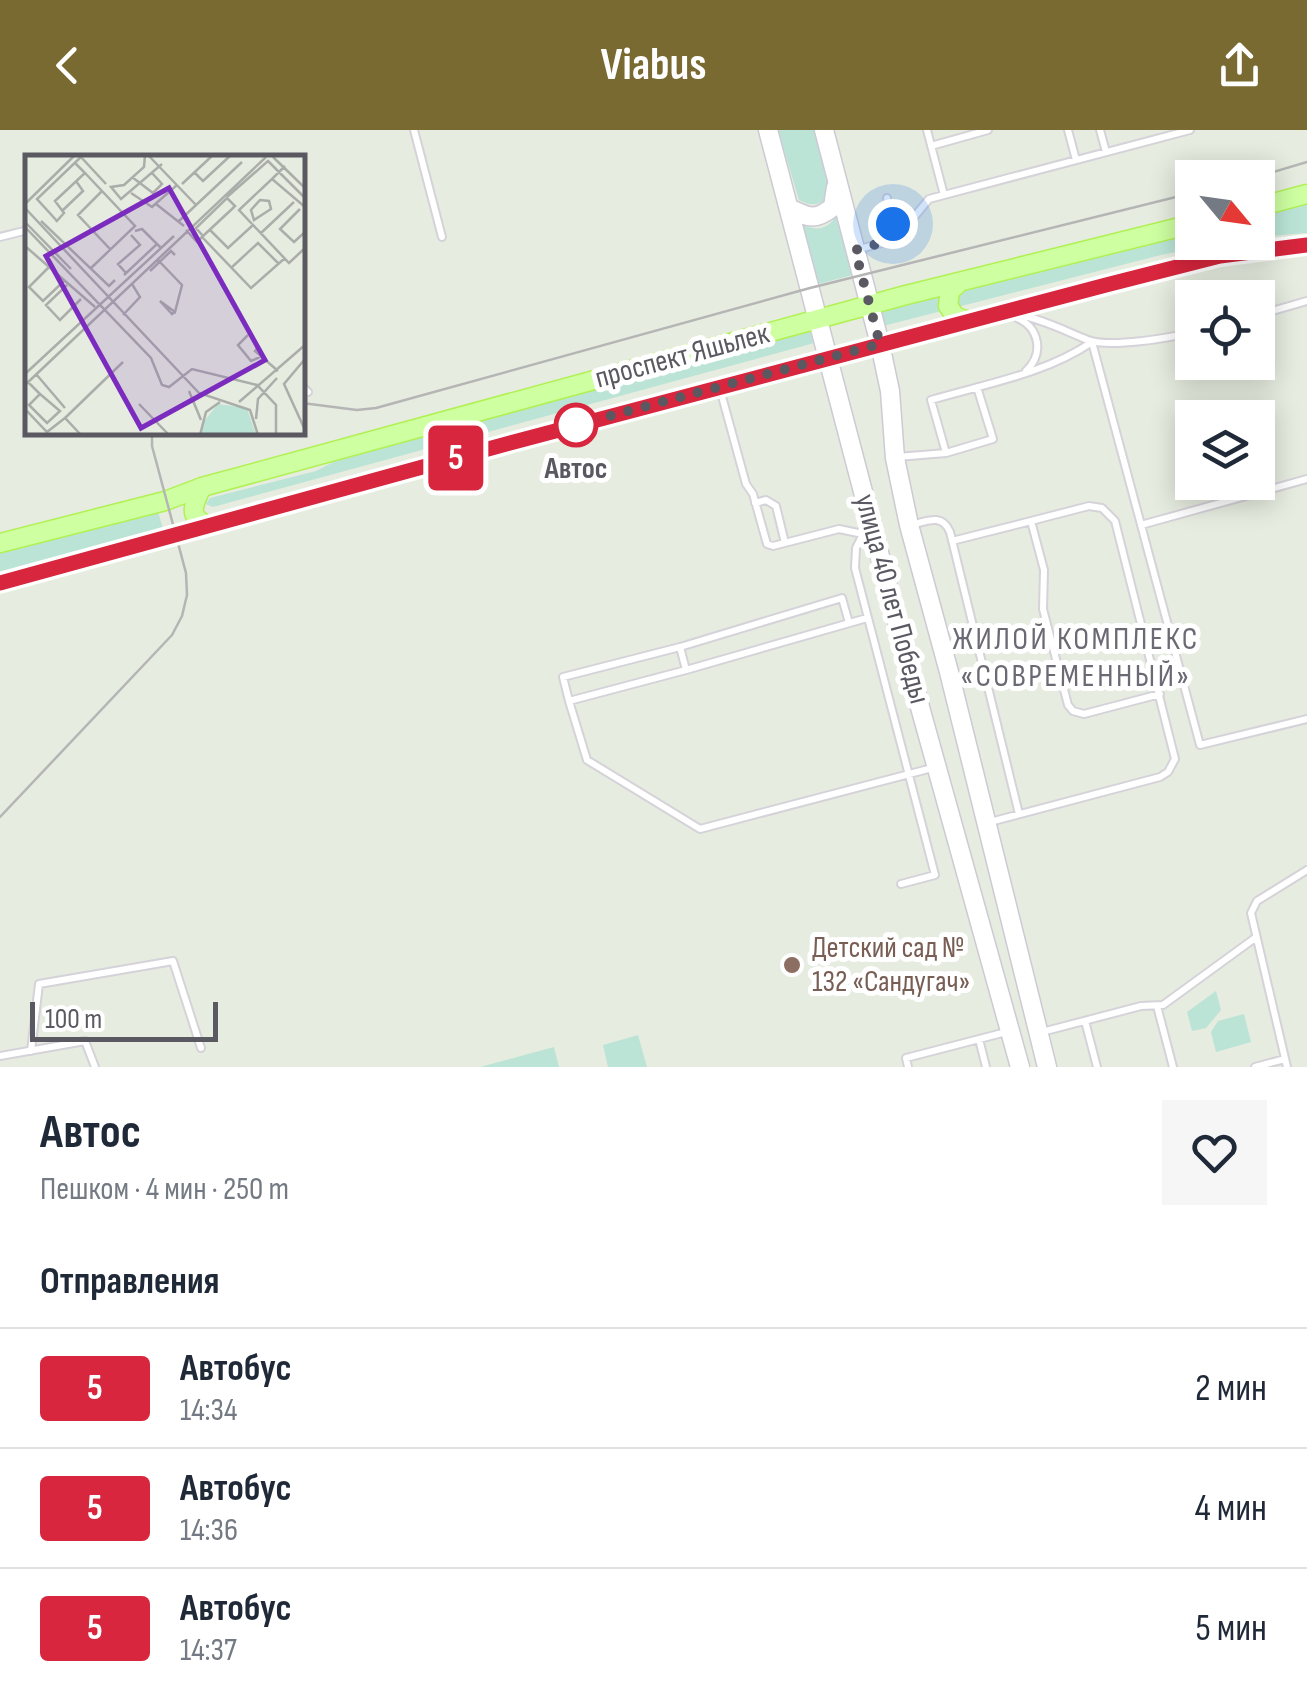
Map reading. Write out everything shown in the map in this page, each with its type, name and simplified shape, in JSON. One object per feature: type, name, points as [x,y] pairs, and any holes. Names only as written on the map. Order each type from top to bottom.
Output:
[{"type":"main road","points":[[1275,202],[1307,194]]},
{"type":"main road","name":"проспект Яшьлек","points":[[0,543],[159,503],[202,487],[500,404],[1175,228]]},
{"type":"main road","name":"проспект Яшьлек","points":[[0,583],[880,344],[1220,256],[1307,245]]},
{"type":"main road","points":[[961,282],[950,292],[948,306],[956,317],[970,321]]},
{"type":"main road","points":[[202,487],[192,509],[194,516],[208,525]]},
{"type":"street","name":"улица 40 лет Победы","points":[[768,130],[870,532],[1020,1067]]},
{"type":"street","name":"улица 40 лет Победы","points":[[824,130],[880,344],[910,525],[1047,1067]]},
{"type":"street","points":[[788,208],[809,217],[822,215],[833,206],[836,178]]},
{"type":"street","points":[[913,682],[934,688],[949,672]]},
{"type":"lane","points":[[414,130],[442,237]]},
{"type":"lane","points":[[927,130],[944,194]]},
{"type":"lane","points":[[931,146],[988,130]]},
{"type":"lane","points":[[1068,130],[1076,160]]},
{"type":"lane","points":[[1100,130],[1106,152]]},
{"type":"lane","points":[[855,250],[896,239],[929,199],[1190,130]]},
{"type":"lane","points":[[887,198],[896,239]]},
{"type":"lane","points":[[0,237],[25,231]]},
{"type":"lane","points":[[1275,310],[1307,302]]},
{"type":"lane","points":[[1004,312],[1042,320],[1092,342],[1175,337]]},
{"type":"lane","points":[[1004,312],[1027,322],[1035,333],[1037,359],[1021,375]]},
{"type":"lane","points":[[946,453],[931,400],[1021,375],[1092,342]]},
{"type":"lane","points":[[1092,342],[1200,746],[1307,719]]},
{"type":"lane","points":[[896,458],[946,453],[993,439],[977,387]]},
{"type":"lane","points":[[720,388],[767,544],[773,546],[839,529],[870,532]]},
{"type":"lane","points":[[1141,525],[1307,480]]},
{"type":"lane","points":[[755,503],[766,500],[776,506],[785,543]]},
{"type":"lane","points":[[952,541],[1089,506],[1109,512],[1115,522],[1175,752],[1168,772],[1160,777],[986,822]]},
{"type":"lane","points":[[910,525],[936,518],[947,525],[1020,814]]},
{"type":"lane","points":[[1031,521],[1044,570],[1043,609],[1072,711],[1084,714],[1160,694]]},
{"type":"lane","points":[[870,532],[856,548],[855,568],[935,875],[901,884]]},
{"type":"lane","points":[[849,623],[842,598],[680,647],[563,677],[587,760],[700,829],[937,766]]},
{"type":"lane","points":[[569,700],[868,618]]},
{"type":"lane","points":[[680,647],[686,670]]},
{"type":"lane","points":[[1254,1067],[1286,1063],[1251,913],[1257,901],[1307,870]]},
{"type":"lane","points":[[1038,1033],[1168,1002],[1256,938]]},
{"type":"lane","points":[[31,1051],[39,984],[174,961],[200,1048]]},
{"type":"lane","points":[[1157,1006],[1173,1067]]},
{"type":"lane","points":[[1085,1020],[1097,1067]]},
{"type":"lane","points":[[908,1067],[906,1058],[1011,1030]]},
{"type":"lane","points":[[978,1039],[986,1067]]},
{"type":"lane","points":[[0,1056],[85,1042],[95,1067]]},
{"type":"shaded area","points":[[778,130],[817,130],[829,171],[828,198],[824,201],[814,204],[799,200]]},
{"type":"shaded area","points":[[1307,197],[1307,233],[1275,236],[1275,206]]},
{"type":"shaded area","points":[[838,214],[853,275],[818,284],[802,224],[823,228]]},
{"type":"shaded area","points":[[1175,233],[1175,252],[883,326],[879,311]]},
{"type":"shaded area","points":[[814,327],[818,342],[213,507],[206,504],[210,498],[316,471],[349,454]]},
{"type":"shaded area","points":[[158,512],[163,528],[0,572],[0,553]]},
{"type":"shaded area","points":[[1216,991],[1221,1010],[1206,1028],[1192,1031],[1187,1012]]},
{"type":"shaded area","points":[[1244,1014],[1251,1042],[1216,1052],[1211,1032],[1218,1021]]},
{"type":"shaded area","points":[[638,1035],[647,1067],[608,1067],[603,1045]]},
{"type":"shaded area","points":[[554,1047],[559,1067],[480,1067]]},
{"type":"tram line","points":[[1275,171],[1307,162]]},
{"type":"tram line","points":[[305,403],[357,410],[376,408],[810,288],[1175,197]]},
{"type":"tram line","points":[[0,817],[172,635],[182,616],[187,595],[186,573],[152,435]]},
{"type":"bus line","name":"5","points":[[0,583],[1106,285],[1220,256],[1307,245]]},
{"type":"place","name":"Автос","points":[[576,425]]},
{"type":"place","name":"Детский сад № 132 «Сандугач»","points":[[792,965]]},
{"type":"district","name":"ЖИЛОЙ КОМПЛЕКС «СОВРЕМЕННЫЙ»","points":[[1076,658]]},
{"type":"route","points":[[576,425],[880,344],[855,250],[896,239],[893,224]]}]
